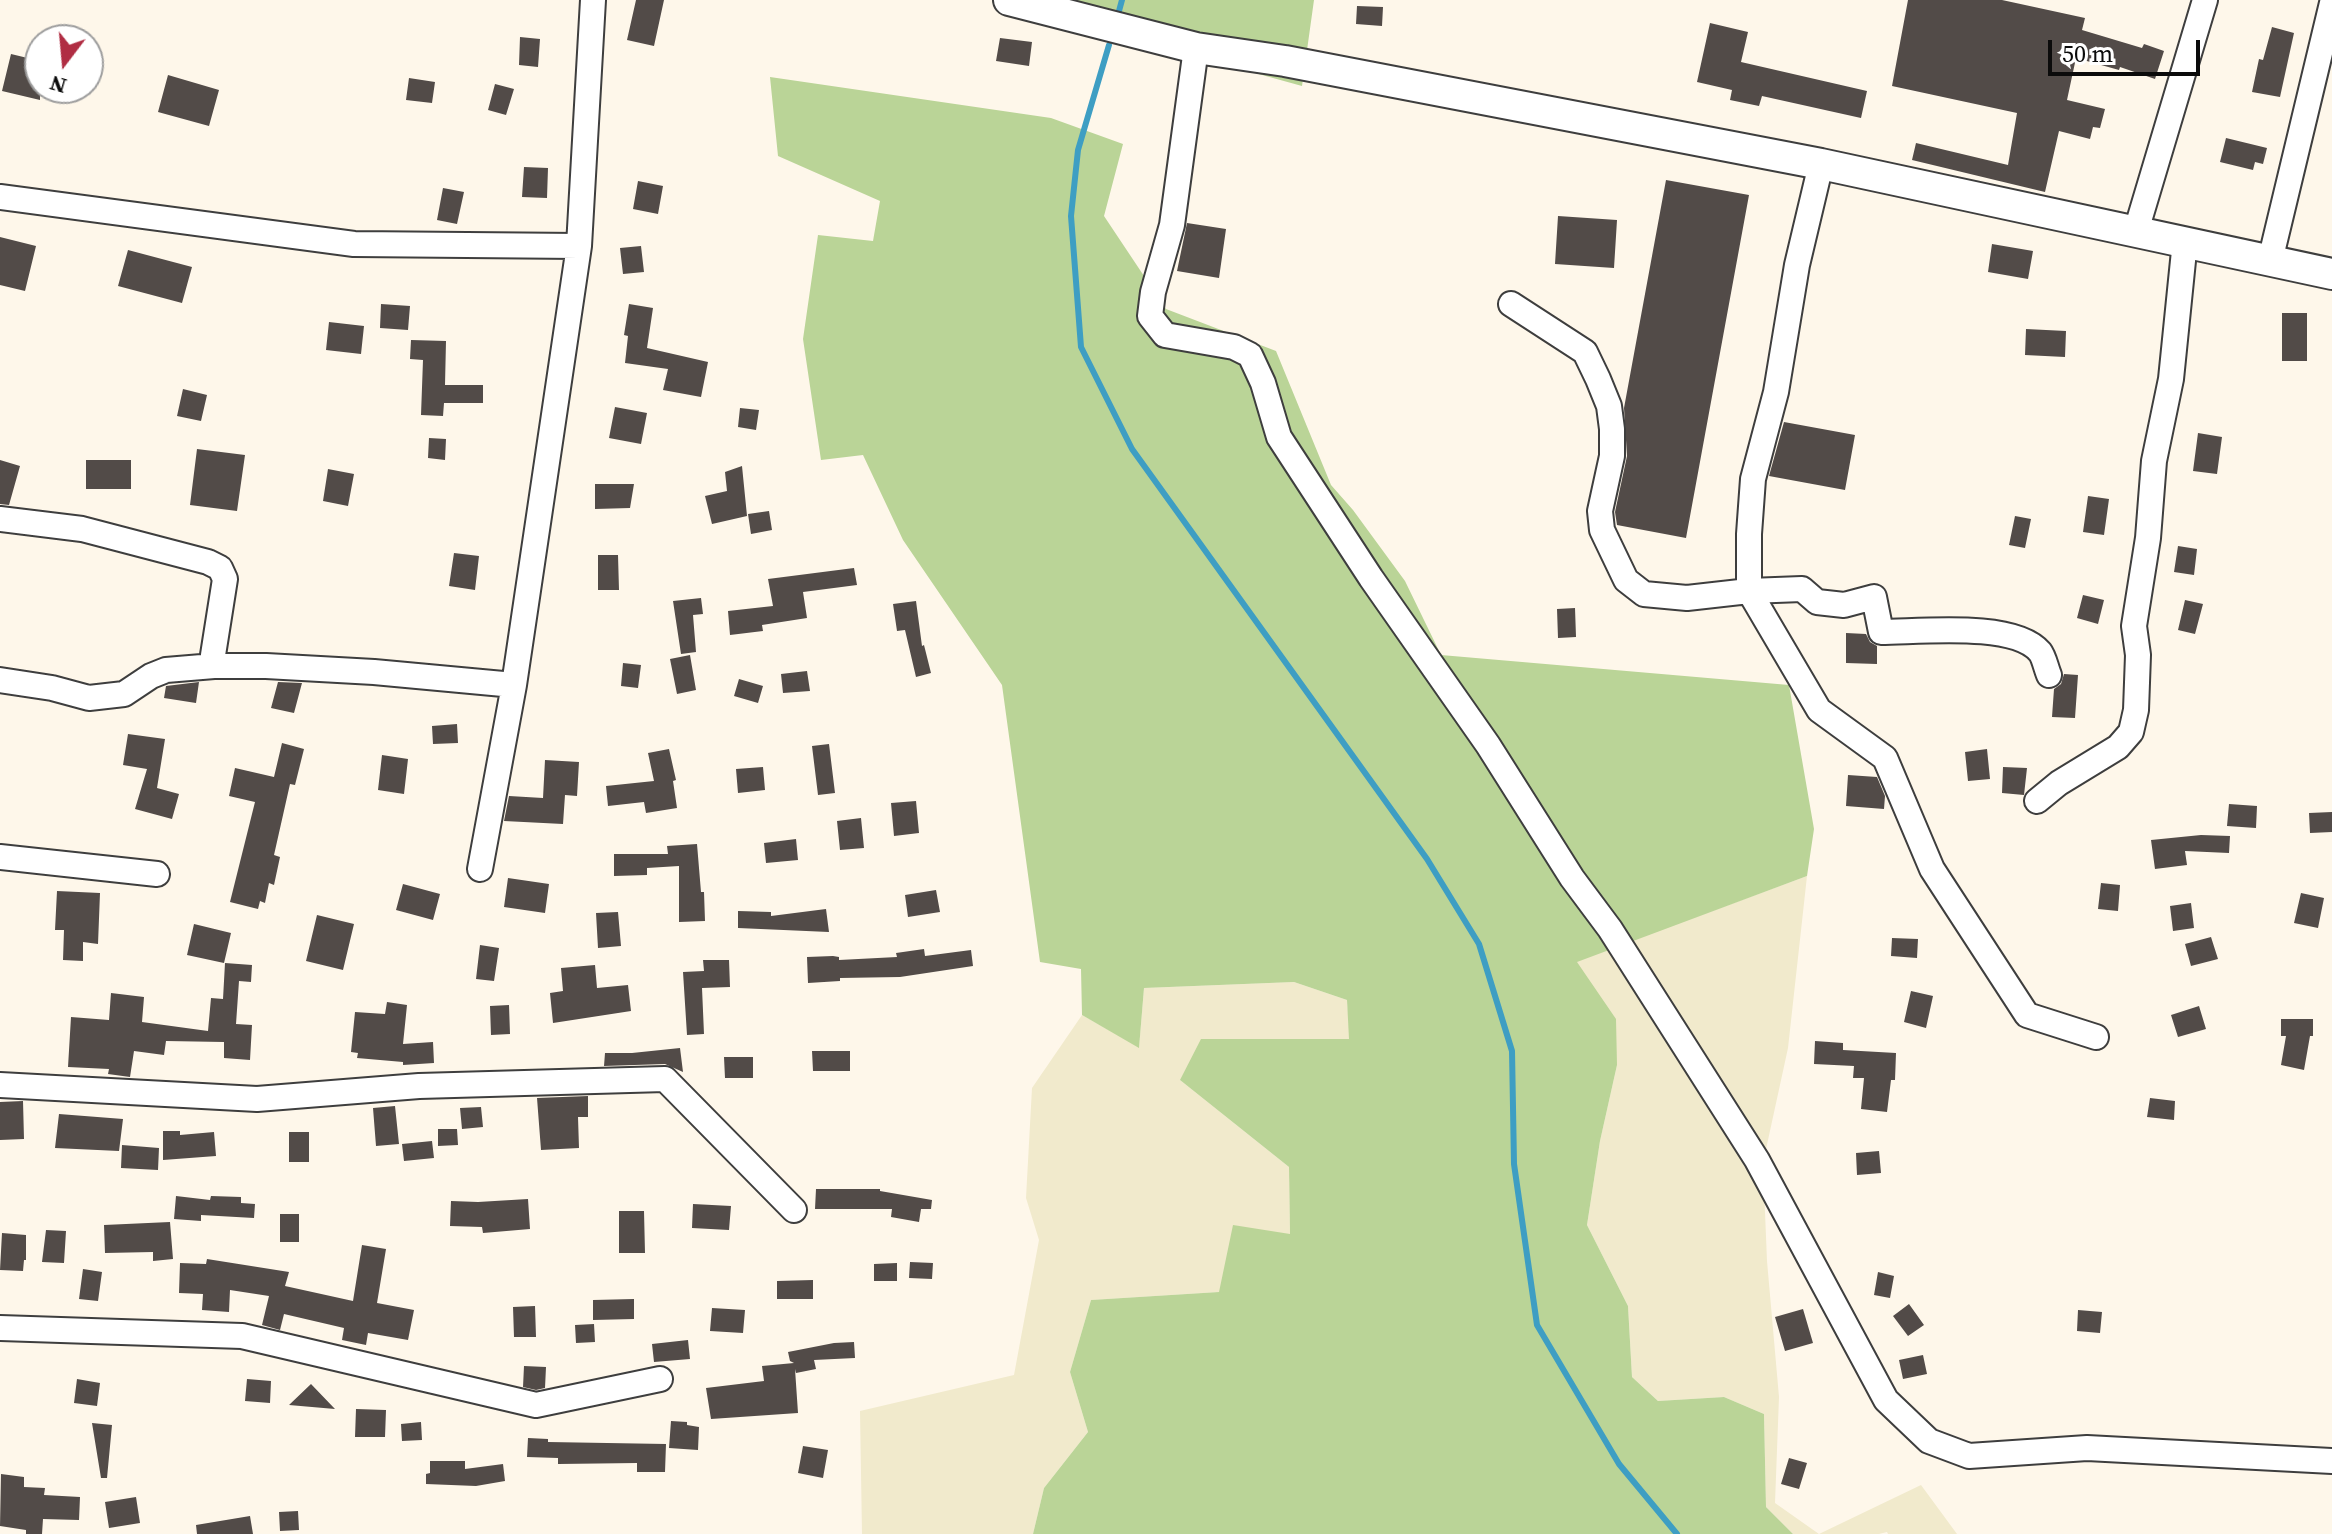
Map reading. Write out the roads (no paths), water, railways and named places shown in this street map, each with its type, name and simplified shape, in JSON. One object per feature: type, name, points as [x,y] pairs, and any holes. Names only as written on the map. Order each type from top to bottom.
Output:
[{"type":"street","points":[[480,869],[514,685],[579,246],[593,0]]},
{"type":"street","points":[[1009,0],[1196,48],[1285,61],[1821,164],[2332,274]]},
{"type":"street","points":[[2136,231],[2205,0]]},
{"type":"street","points":[[2270,261],[2332,3]]},
{"type":"street","points":[[1196,48],[1172,225],[1153,292],[1150,316],[1165,335],[1234,347],[1250,355],[1263,383],[1279,437],[1371,578],[1488,745],[1572,878],[1610,929],[1757,1160],[1886,1400],[1929,1441],[1969,1456],[2087,1448],[2332,1461]]},
{"type":"street","points":[[1821,164],[1797,265],[1776,392],[1753,479],[1749,591],[1819,710],[1885,758],[1932,869],[2027,1015],[2096,1037]]},
{"type":"street","points":[[0,197],[354,244],[579,246]]},
{"type":"street","points":[[2037,801],[2059,783],[2118,747],[2131,732],[2138,655],[2134,626],[2148,538],[2154,461],[2171,379],[2185,241]]},
{"type":"street","points":[[1511,304],[1585,352],[1598,379],[1609,406],[1612,429],[1612,456],[1600,511],[1602,530],[1626,580],[1644,594],[1687,598],[1802,589],[1817,602],[1844,605],[1874,597],[1881,632],[1975,629],[2021,639],[2040,652],[2049,675]]},
{"type":"street","points":[[0,519],[82,529],[208,562],[220,568],[225,579],[214,666]]},
{"type":"street","points":[[0,680],[52,688],[89,698],[124,694],[166,670],[214,666],[358,671],[514,685]]},
{"type":"street","points":[[0,857],[157,874]]},
{"type":"street","points":[[0,1085],[257,1099],[419,1086],[665,1079],[794,1210]]},
{"type":"street","points":[[0,1328],[242,1336],[536,1405],[660,1379]]},
{"type":"waterway","points":[[1119,11],[1122,0]]},
{"type":"waterway","points":[[1109,45],[1078,150],[1071,216],[1081,347],[1132,449],[1427,859],[1479,944],[1512,1051],[1514,1164],[1537,1325],[1619,1464],[1677,1534]]}]
